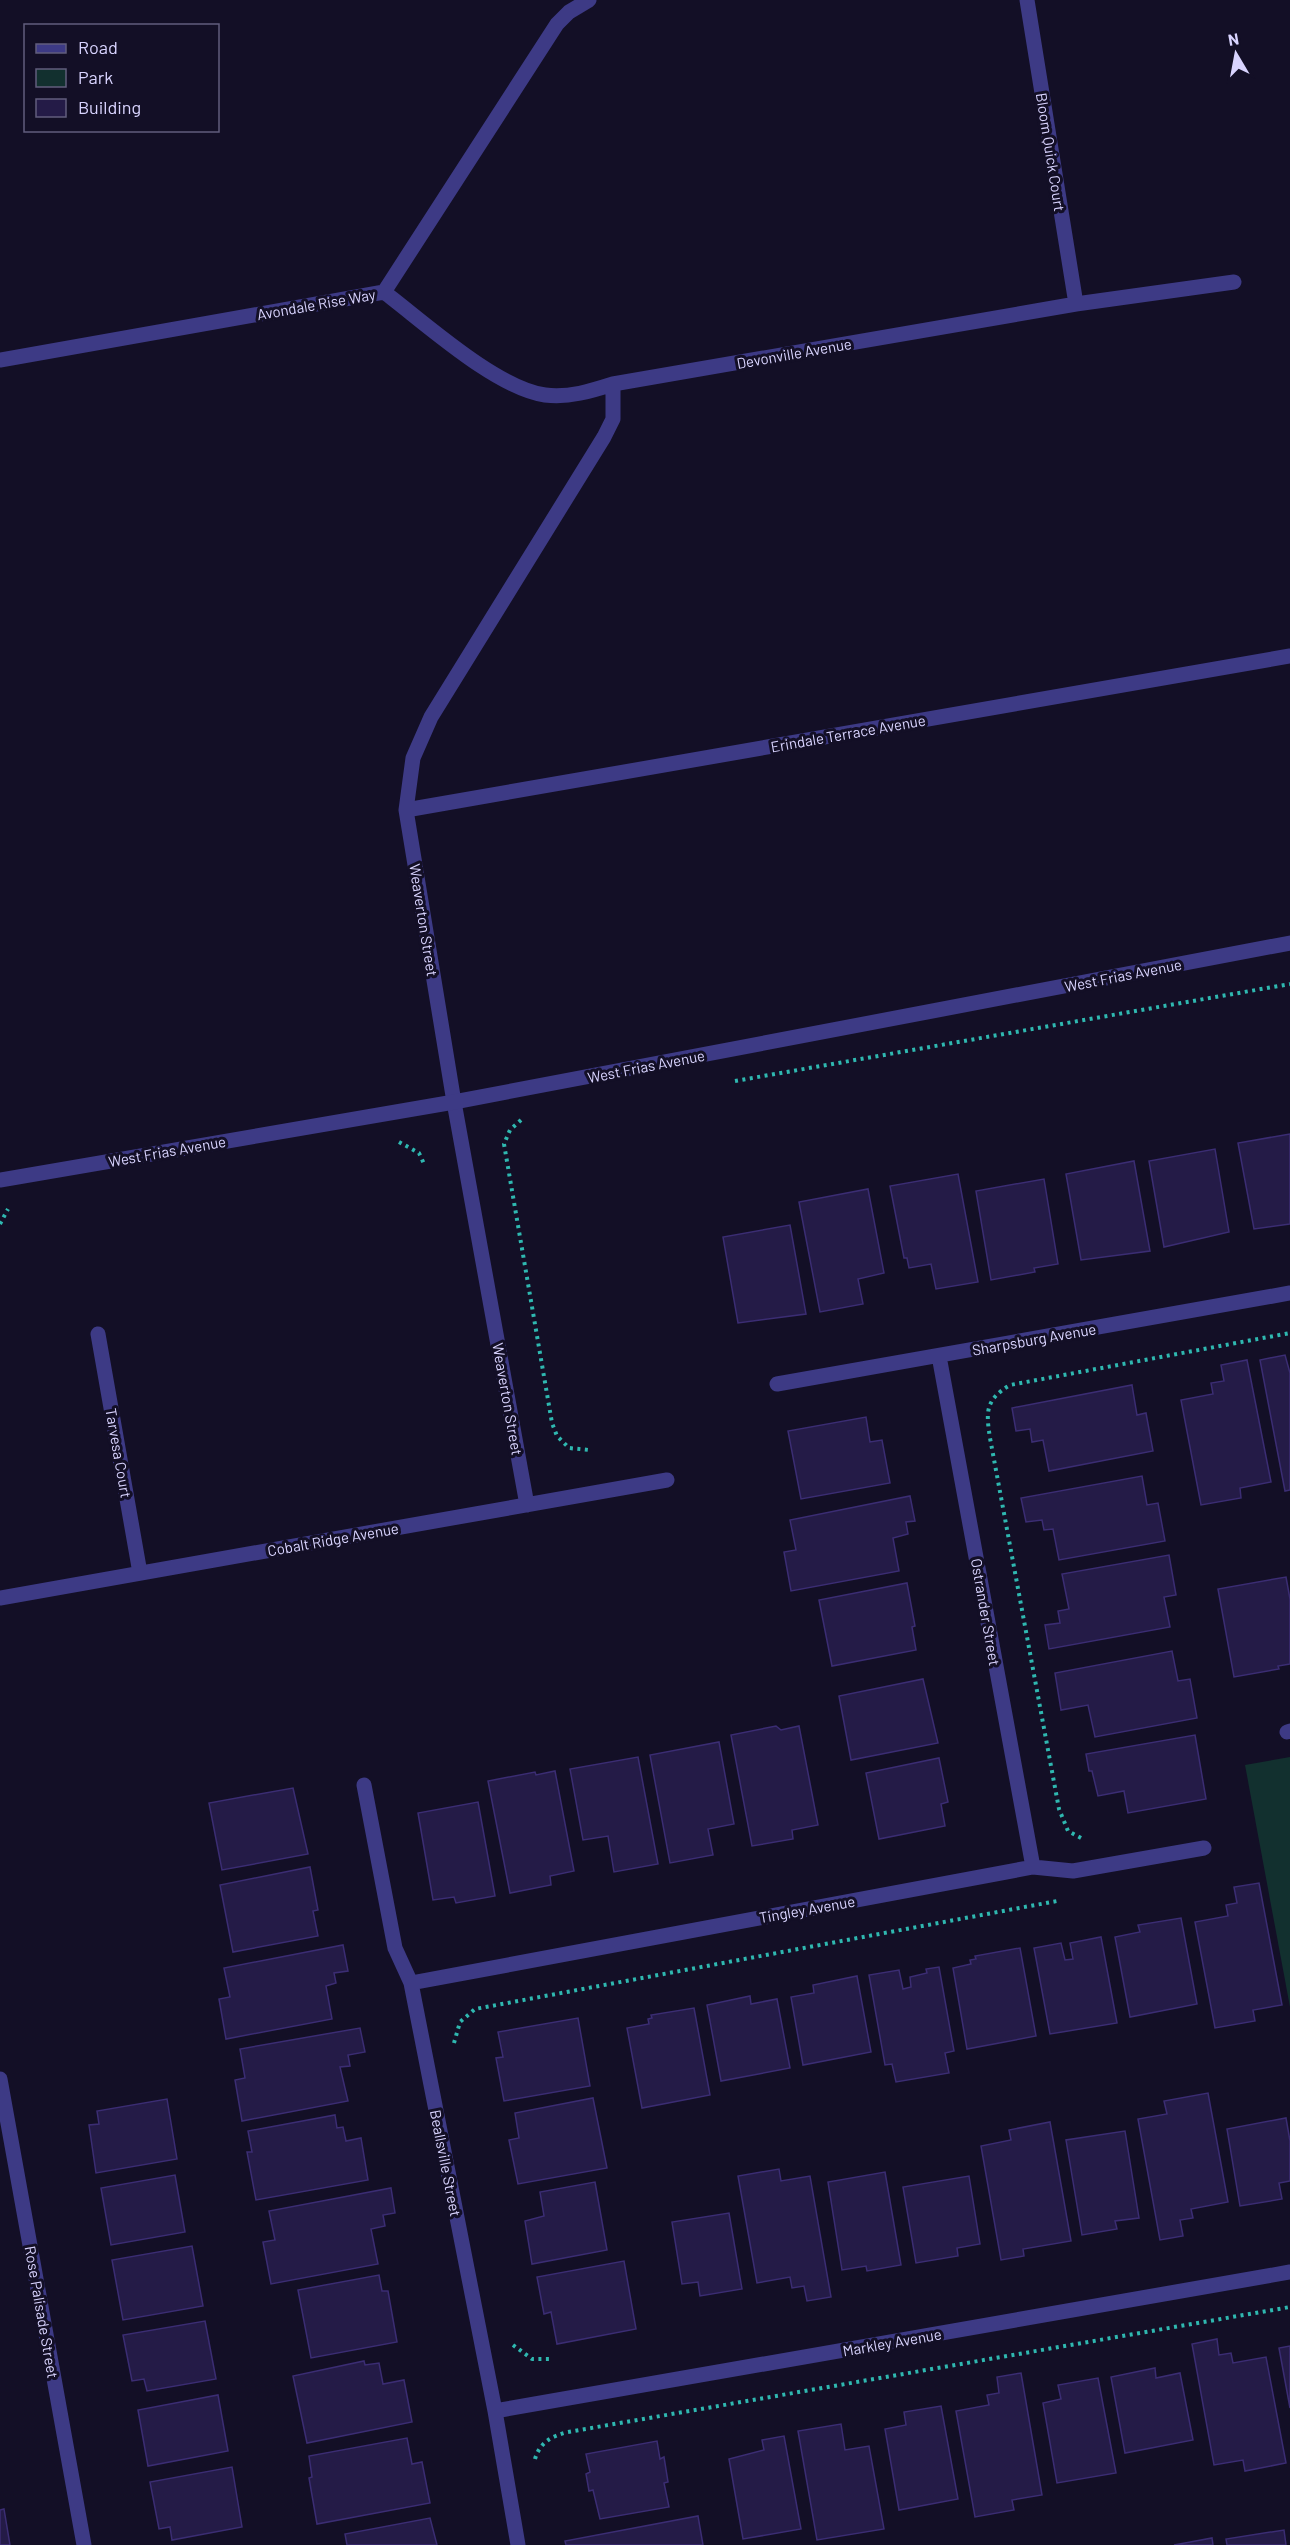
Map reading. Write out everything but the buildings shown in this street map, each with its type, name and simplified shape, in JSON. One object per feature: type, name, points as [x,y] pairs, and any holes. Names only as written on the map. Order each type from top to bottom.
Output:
[{"type":"street","name":"Avondale Rise Way","points":[[0,360],[384,292],[557,24],[569,12],[589,0]]},
{"type":"street","name":"Bloom Quick Court","points":[[1027,0],[1076,304]]},
{"type":"street","name":"Devonville Avenue","points":[[384,292],[497,377],[545,395],[561,395],[1076,304],[1234,282]]},
{"type":"street","name":"Weaverton Street","points":[[527,1505],[454,1102],[406,810],[413,758],[430,717],[604,437],[613,419],[613,384]]},
{"type":"street","name":"Erindale Terrace Avenue","points":[[406,810],[1290,656]]},
{"type":"street","name":"West Frias Avenue","points":[[0,1180],[454,1102],[1290,943]]},
{"type":"street","name":"Sharpsburg Avenue","points":[[777,1384],[1290,1293]]},
{"type":"street","name":"Tarvesa Court","points":[[98,1334],[140,1573]]},
{"type":"street","name":"Ostrander Street","points":[[939,1356],[1033,1867]]},
{"type":"street","name":"Cobalt Ridge Avenue","points":[[0,1598],[667,1480]]},
{"type":"street","name":"Beallsville Street","points":[[364,1785],[395,1948],[411,1983],[495,2411],[518,2545]]},
{"type":"street","name":"Tingley Avenue","points":[[411,1983],[1033,1867],[1073,1871],[1204,1848]]},
{"type":"street","name":"Rose Palisade Street","points":[[0,2079],[84,2545]]},
{"type":"street","name":"Markley Avenue","points":[[495,2411],[1290,2272]]},
{"type":"path","points":[[726,1083],[1290,984]]},
{"type":"path","points":[[529,1118],[515,1124],[506,1136],[504,1144],[552,1423],[557,1436],[569,1448],[589,1450]]},
{"type":"path","points":[[1090,1838],[1082,1839],[1068,1831],[1059,1809],[990,1438],[987,1413],[991,1401],[998,1392],[1010,1385],[1290,1334]]},
{"type":"path","points":[[454,2045],[460,2022],[475,2009],[1059,1900]]},
{"type":"path","points":[[533,2465],[538,2448],[545,2441],[568,2432],[1290,2307]]},
{"type":"path","points":[[508,2336],[513,2345],[523,2354],[532,2359],[549,2359]]},
{"type":"green space","points":[[1290,1757],[1290,2007],[1245,1765]]}]
